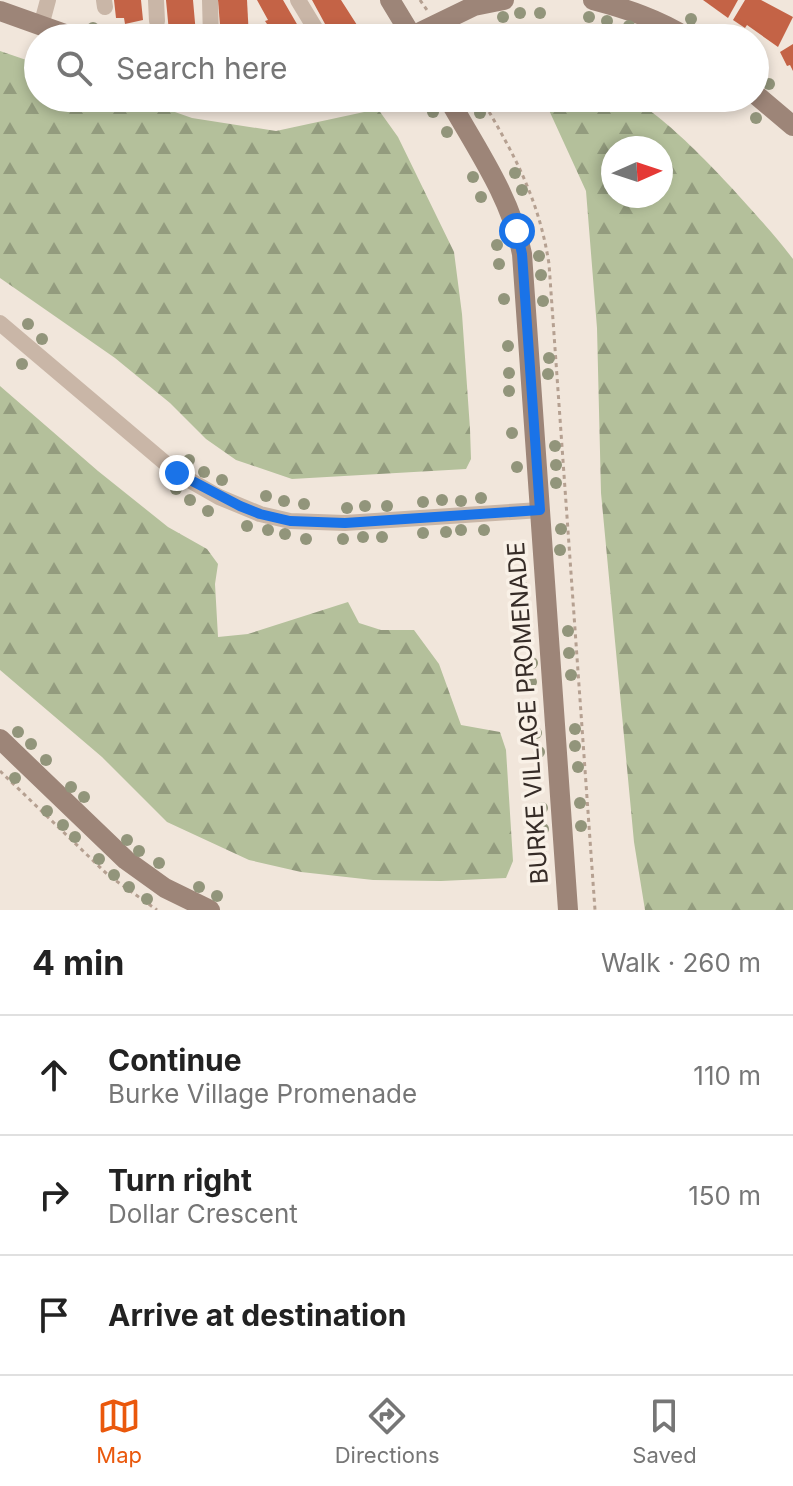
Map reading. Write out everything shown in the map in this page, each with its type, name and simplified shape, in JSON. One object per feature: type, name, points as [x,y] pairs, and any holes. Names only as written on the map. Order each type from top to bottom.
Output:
[{"type":"street","points":[[42,24],[48,0]]},
{"type":"street","points":[[156,0],[157,21]]},
{"type":"street","points":[[210,0],[211,24]]},
{"type":"street","points":[[298,0],[313,24]]},
{"type":"street","points":[[390,0],[404,24]]},
{"type":"street","points":[[437,24],[474,6],[504,0]]},
{"type":"street","points":[[593,0],[632,10],[666,24]]},
{"type":"street","points":[[0,11],[36,24]]},
{"type":"street","points":[[769,106],[793,126]]},
{"type":"street","name":"BURKE VILLAGE PROMENADE","points":[[456,112],[506,201],[522,254],[568,910]]},
{"type":"street","points":[[0,323],[177,473],[219,497],[260,514],[290,521],[345,523],[540,510]]},
{"type":"street","points":[[0,739],[126,860],[165,888],[210,910]]},
{"type":"path","points":[[489,112],[527,181],[538,210],[549,264],[595,910]]},
{"type":"path","points":[[0,771],[108,875],[157,910]]},
{"type":"path","points":[[581,892],[594,891]]},
{"type":"green space","points":[[0,51],[24,59],[24,112],[175,112],[192,118],[276,131],[364,112],[380,112],[398,137],[454,252],[462,314],[471,459],[466,469],[292,479],[236,460],[206,439],[170,403],[115,358],[0,278]]},
{"type":"green space","points":[[550,112],[651,112],[714,169],[793,259],[793,910],[645,910],[634,842],[601,493],[597,328],[586,191]]},
{"type":"green space","points":[[0,386],[168,527],[207,549],[218,564],[215,584],[218,637],[248,634],[348,602],[359,623],[381,630],[414,630],[439,664],[461,725],[500,732],[506,750],[513,861],[506,878],[373,880],[301,872],[249,860],[167,822],[102,757],[0,670]]},
{"type":"building","points":[[114,0],[141,0],[143,20],[125,24],[124,18],[116,18]]},
{"type":"building","points":[[166,0],[193,0],[195,24],[168,24]]},
{"type":"building","points":[[218,0],[247,0],[248,24],[220,24]]},
{"type":"building","points":[[257,0],[283,0],[297,24],[267,24],[265,21],[268,20]]},
{"type":"building","points":[[312,0],[341,0],[356,24],[325,24]]},
{"type":"building","points":[[703,0],[738,0],[728,18]]},
{"type":"building","points":[[745,0],[761,0],[793,17],[778,47],[769,41],[769,24],[739,24],[733,20]]},
{"type":"building","points":[[793,44],[793,71],[780,52]]},
{"type":"route","points":[[177,473],[240,506],[290,521],[345,523],[540,510],[522,254],[517,231]]}]
